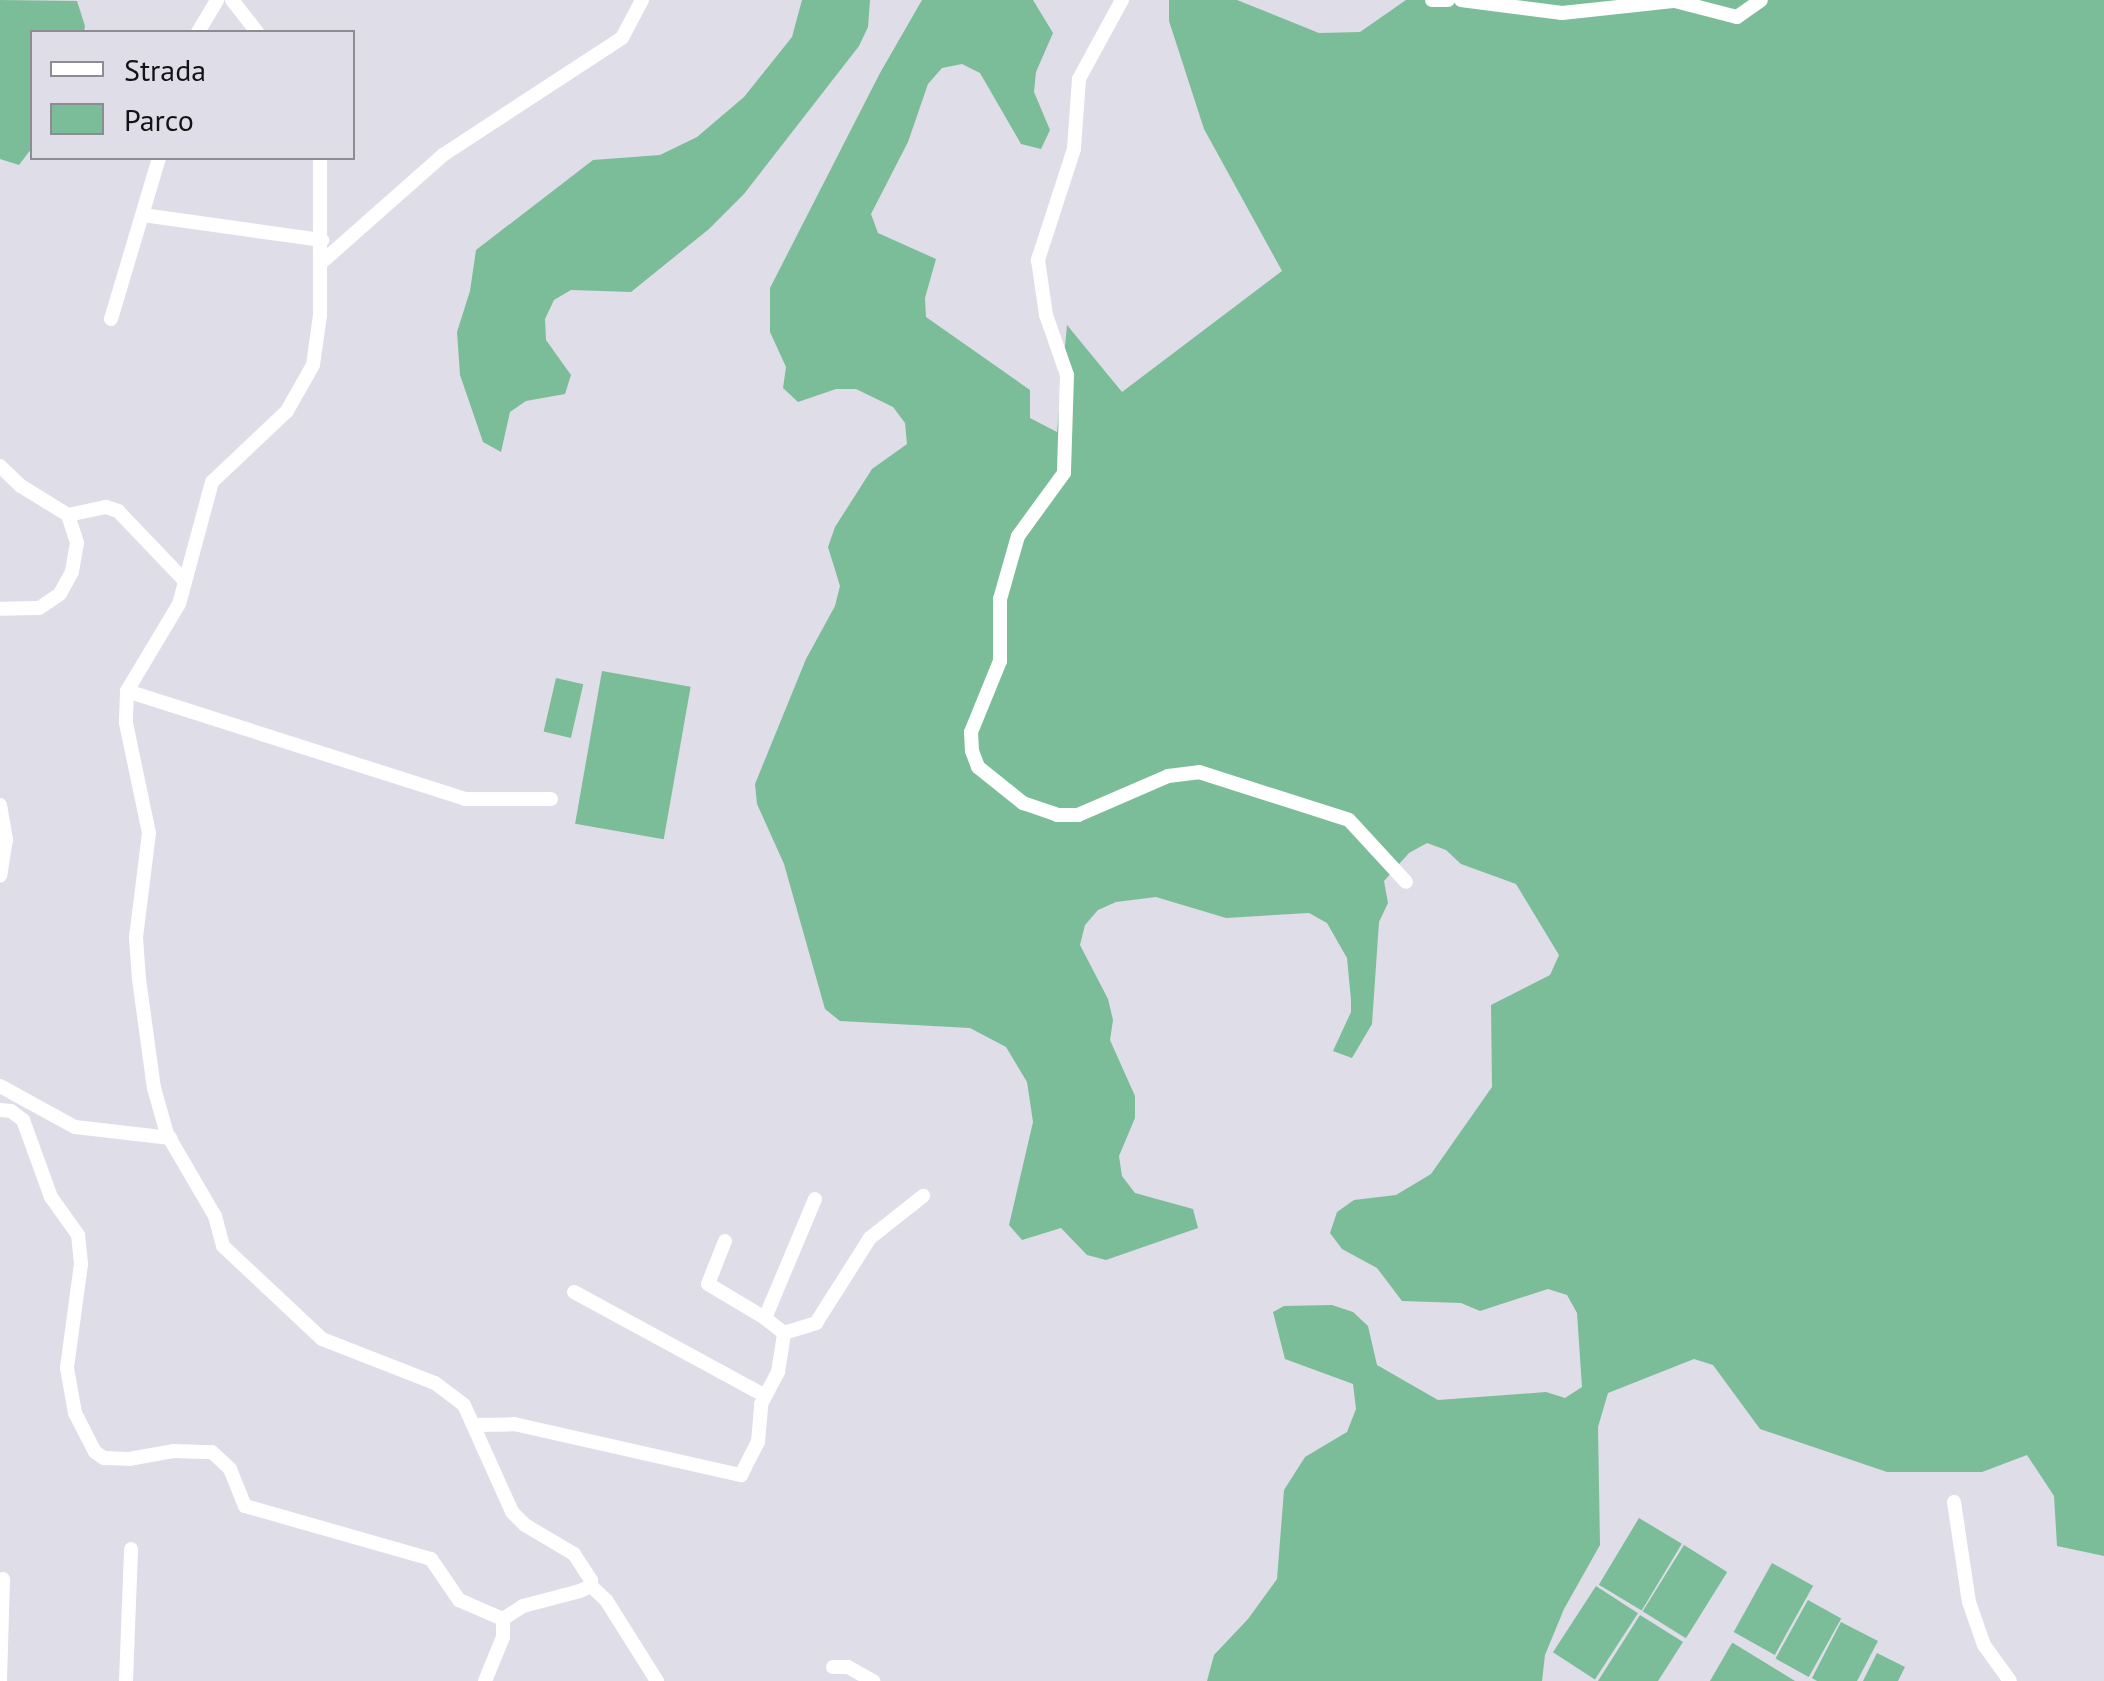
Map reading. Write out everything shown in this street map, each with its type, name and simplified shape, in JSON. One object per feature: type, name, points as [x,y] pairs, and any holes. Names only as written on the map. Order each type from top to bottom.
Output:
[{"type":"street","points":[[199,30],[217,0]]},
{"type":"street","points":[[232,0],[254,30]]},
{"type":"street","points":[[322,262],[443,156],[622,38],[642,0]]},
{"type":"street","points":[[1122,0],[1079,79],[1074,149],[1038,260],[1046,316],[1068,375],[1064,473],[1018,536],[1000,599],[1000,661],[971,732],[972,751],[978,767],[1023,802],[1057,814],[1078,815],[1168,776],[1200,772],[1349,820],[1406,882]]},
{"type":"street","points":[[1432,0],[1448,0]]},
{"type":"street","points":[[1460,0],[1562,13],[1675,1],[1737,17],[1760,0]]},
{"type":"street","points":[[111,319],[158,160]]},
{"type":"street","points":[[320,160],[322,262],[313,365],[288,411],[212,482],[190,570],[183,579],[169,622],[127,691],[126,723],[149,833],[136,938],[154,1088],[170,1138],[216,1216],[223,1246],[266,1282],[322,1339],[448,1390],[464,1404],[512,1512],[525,1525],[574,1554],[590,1586],[606,1600],[658,1681]]},
{"type":"street","points":[[143,214],[322,240]]},
{"type":"street","points":[[0,466],[22,486],[68,515],[77,542],[76,560],[60,594],[39,608],[0,608]]},
{"type":"street","points":[[68,515],[106,507],[118,510],[183,579]]},
{"type":"street","points":[[127,691],[464,798],[551,799]]},
{"type":"street","points":[[0,805],[6,839],[0,876]]},
{"type":"street","points":[[0,1086],[75,1127],[170,1138]]},
{"type":"street","points":[[0,1110],[11,1111],[23,1120],[51,1197],[78,1235],[81,1264],[67,1368],[75,1413],[95,1452],[104,1458],[129,1459],[174,1451],[212,1452],[230,1470],[245,1506],[431,1560],[460,1600],[503,1619]]},
{"type":"street","points":[[784,1333],[816,1323],[870,1238],[923,1196]]},
{"type":"street","points":[[764,1318],[815,1199]]},
{"type":"street","points":[[725,1241],[708,1284],[784,1333]]},
{"type":"street","points":[[574,1292],[764,1396]]},
{"type":"street","points":[[475,1425],[514,1424],[741,1475],[758,1442],[764,1396],[778,1372],[784,1333]]},
{"type":"street","points":[[1954,1502],[1969,1602],[1984,1645],[2010,1681]]},
{"type":"street","points":[[126,1681],[131,1549]]},
{"type":"street","points":[[0,1681],[3,1579]]},
{"type":"street","points":[[503,1619],[524,1606],[590,1586]]},
{"type":"street","points":[[485,1681],[502,1637],[503,1619]]},
{"type":"street","points":[[834,1666],[848,1667],[874,1681]]},
{"type":"green space","points":[[0,0],[77,1],[84,30],[30,30],[30,151],[19,165],[0,159]]},
{"type":"green space","points":[[802,0],[870,0],[868,27],[859,46],[744,194],[709,229],[631,292],[571,290],[554,300],[545,319],[546,340],[571,375],[565,394],[526,401],[510,412],[501,452],[483,442],[460,375],[457,332],[470,291],[476,250],[593,160],[660,155],[697,137],[744,97],[792,37]]},
{"type":"green space","points":[[922,0],[1033,0],[1053,33],[1036,72],[1034,92],[1050,130],[1041,149],[1021,144],[980,73],[962,64],[942,68],[928,84],[908,142],[871,214],[878,233],[936,259],[925,298],[926,317],[1030,390],[1030,418],[1057,432],[1067,325],[1122,392],[1282,271],[1204,129],[1169,21],[1169,0],[1237,0],[1319,33],[1360,32],[1406,0],[2104,0],[2104,1556],[2057,1546],[2054,1496],[2027,1455],[1982,1472],[1887,1472],[1760,1429],[1713,1365],[1694,1359],[1608,1393],[1598,1427],[1600,1545],[1564,1609],[1545,1655],[1542,1681],[1207,1681],[1214,1655],[1248,1619],[1277,1579],[1284,1490],[1305,1457],[1347,1432],[1356,1409],[1353,1384],[1285,1359],[1273,1312],[1284,1306],[1332,1305],[1353,1312],[1368,1326],[1377,1365],[1438,1400],[1546,1392],[1565,1398],[1582,1387],[1577,1313],[1567,1295],[1548,1289],[1480,1311],[1461,1303],[1402,1301],[1377,1268],[1342,1249],[1330,1233],[1337,1212],[1354,1200],[1396,1195],[1431,1174],[1492,1087],[1491,1005],[1550,975],[1559,955],[1516,884],[1461,864],[1446,850],[1427,843],[1409,853],[1384,881],[1388,903],[1379,922],[1372,1024],[1352,1058],[1333,1051],[1351,1012],[1351,1000],[1347,958],[1327,923],[1309,913],[1226,918],[1156,897],[1116,902],[1098,910],[1085,925],[1080,945],[1108,999],[1113,1020],[1110,1040],[1135,1096],[1135,1118],[1119,1156],[1122,1176],[1135,1193],[1193,1209],[1198,1228],[1106,1260],[1087,1255],[1061,1228],[1022,1240],[1009,1225],[1033,1122],[1027,1082],[1006,1047],[970,1028],[840,1021],[825,1009],[784,864],[757,804],[755,784],[806,659],[835,606],[840,586],[828,547],[835,527],[872,469],[907,444],[905,423],[893,407],[856,389],[836,389],[798,402],[783,388],[786,367],[770,332],[770,288],[880,73]]},
{"type":"green space","points":[[602,671],[691,687],[664,839],[575,824]]},
{"type":"green space","points":[[556,678],[583,684],[571,738],[544,732]]},
{"type":"green space","points":[[1639,1518],[1682,1544],[1642,1611],[1599,1585]]},
{"type":"green space","points":[[1684,1545],[1727,1572],[1686,1638],[1643,1611]]},
{"type":"green space","points":[[1772,1563],[1813,1586],[1775,1655],[1734,1632]]},
{"type":"green space","points":[[1596,1586],[1638,1613],[1595,1679],[1553,1652]]},
{"type":"green space","points":[[1808,1600],[1841,1618],[1809,1677],[1776,1659]]},
{"type":"green space","points":[[1640,1615],[1683,1642],[1658,1681],[1598,1681]]},
{"type":"green space","points":[[1841,1622],[1878,1641],[1857,1681],[1817,1681],[1812,1678]]},
{"type":"green space","points":[[1733,1643],[1795,1681],[1710,1681]]},
{"type":"green space","points":[[1877,1653],[1905,1667],[1898,1681],[1863,1681]]}]
